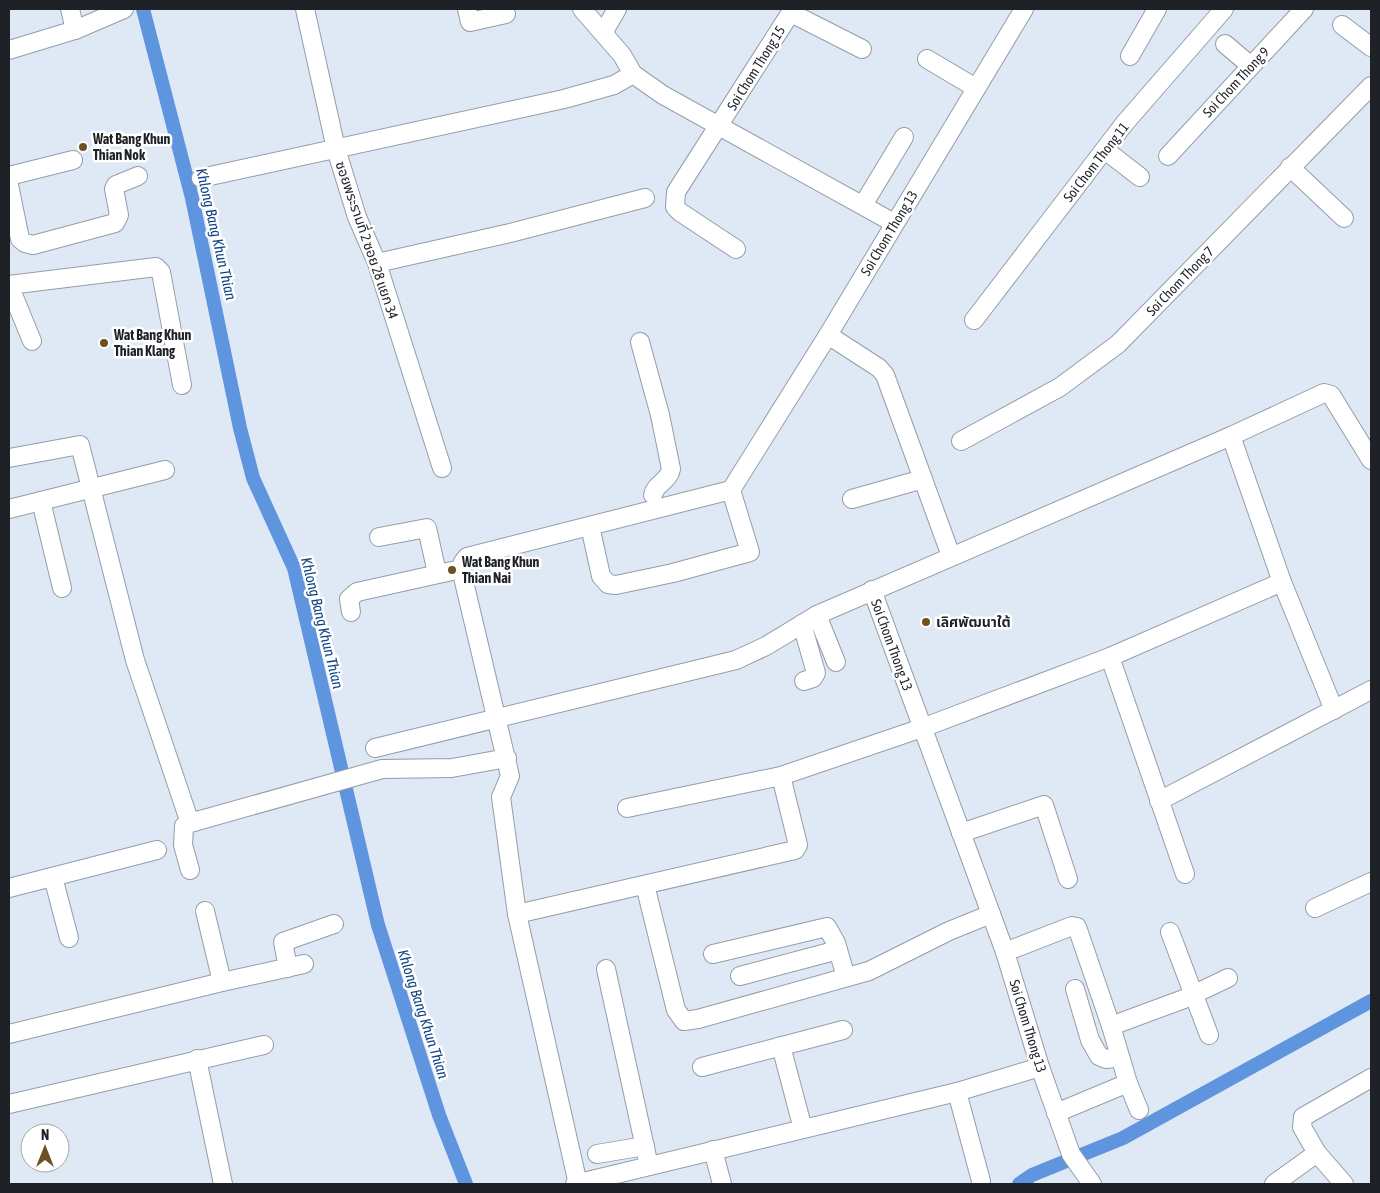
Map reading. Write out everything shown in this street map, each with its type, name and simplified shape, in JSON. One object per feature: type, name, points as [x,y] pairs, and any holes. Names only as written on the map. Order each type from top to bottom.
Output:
[{"type":"street","points":[[70,9],[75,30]]},
{"type":"street","name":"ซอยพระรามที่ 2 ซอย 28 แยก 34","points":[[305,9],[336,149],[357,217],[376,263],[442,468]]},
{"type":"street","points":[[467,9],[470,22],[506,14]]},
{"type":"street","points":[[582,9],[622,54],[633,74],[663,95],[718,127],[863,204],[894,223]]},
{"type":"street","points":[[603,33],[617,9]]},
{"type":"street","name":"Soi Chom Thong 13","points":[[732,490],[828,335],[1024,9]]},
{"type":"street","points":[[1130,56],[1157,9]]},
{"type":"street","name":"Soi Chom Thong 11","points":[[974,320],[1105,150],[1224,9]]},
{"type":"street","name":"Soi Chom Thong 9","points":[[1168,156],[1304,9]]},
{"type":"street","points":[[9,50],[75,30],[121,10]]},
{"type":"street","points":[[792,11],[862,49]]},
{"type":"street","name":"Soi Chom Thong 15","points":[[736,249],[680,212],[675,207],[674,200],[676,192],[792,11]]},
{"type":"street","points":[[1342,25],[1371,47]]},
{"type":"street","points":[[1225,44],[1251,66]]},
{"type":"street","points":[[927,59],[976,88]]},
{"type":"street","points":[[201,178],[564,99],[614,86],[633,74]]},
{"type":"street","name":"Soi Chom Thong 7","points":[[961,441],[1060,387],[1118,344],[1371,86]]},
{"type":"street","points":[[863,204],[904,137]]},
{"type":"street","points":[[1105,150],[1140,177]]},
{"type":"street","points":[[9,176],[73,160]]},
{"type":"street","points":[[1290,167],[1344,218]]},
{"type":"street","points":[[9,185],[20,239],[25,244],[33,245],[115,223],[119,215],[114,189],[116,185],[138,176]]},
{"type":"street","points":[[376,263],[510,234],[645,198]]},
{"type":"street","points":[[32,340],[9,286],[156,267],[161,272],[182,385]]},
{"type":"street","points":[[828,335],[878,368],[885,375],[951,556]]},
{"type":"street","points":[[640,342],[660,415],[671,469],[670,474],[655,488],[654,503]]},
{"type":"street","name":"Soi Chom Thong 13","points":[[1092,1184],[1076,1161],[1056,1113],[1005,952],[872,590],[1231,436],[1326,393],[1333,397],[1371,460]]},
{"type":"street","points":[[1231,436],[1282,582],[1334,710]]},
{"type":"street","points":[[9,458],[80,445],[135,660],[190,823]]},
{"type":"street","points":[[9,508],[165,470]]},
{"type":"street","points":[[852,499],[923,479]]},
{"type":"street","points":[[590,526],[601,576],[608,584],[616,585],[673,573],[750,552],[732,490],[654,503],[590,526],[467,557],[461,569],[510,778],[501,797],[517,914],[577,1184],[957,1092],[1040,1067]]},
{"type":"street","points":[[42,501],[62,588]]},
{"type":"street","points":[[379,537],[427,528],[437,573]]},
{"type":"street","points":[[351,612],[349,599],[354,593],[461,569]]},
{"type":"street","points":[[627,808],[781,776],[922,728],[1110,657],[1282,582]]},
{"type":"street","points":[[375,748],[496,718],[639,686],[736,660],[817,615],[872,590]]},
{"type":"street","points":[[817,615],[836,662]]},
{"type":"street","points":[[802,624],[816,673],[813,678],[804,681]]},
{"type":"street","points":[[1110,657],[1185,874]]},
{"type":"street","points":[[1159,801],[1371,690]]},
{"type":"street","points":[[190,870],[182,834],[184,826],[190,823],[374,771],[452,768],[506,758]]},
{"type":"street","points":[[517,914],[795,850],[798,845],[781,776]]},
{"type":"street","points":[[961,833],[1044,805],[1068,879]]},
{"type":"street","points":[[9,888],[156,850]]},
{"type":"street","points":[[53,877],[69,938]]},
{"type":"street","points":[[1315,908],[1371,882]]},
{"type":"street","points":[[645,885],[676,1010],[684,1021],[698,1020],[869,971],[950,930],[991,914]]},
{"type":"street","points":[[204,911],[222,982]]},
{"type":"street","points":[[9,1034],[296,966],[284,942],[334,924]]},
{"type":"street","points":[[1005,952],[1075,926],[1079,930],[1128,1083],[1139,1110]]},
{"type":"street","points":[[713,954],[821,927],[827,928],[838,950],[846,978]]},
{"type":"street","points":[[1170,932],[1209,1034]]},
{"type":"street","points":[[740,976],[838,950]]},
{"type":"street","points":[[606,969],[649,1166]]},
{"type":"street","points":[[1111,1026],[1193,995],[1228,978]]},
{"type":"street","points":[[1075,989],[1096,1051],[1106,1059],[1120,1057]]},
{"type":"street","points":[[702,1067],[844,1030]]},
{"type":"street","points":[[9,1104],[264,1045]]},
{"type":"street","points":[[781,1046],[803,1129]]},
{"type":"street","points":[[197,1059],[223,1184]]},
{"type":"street","points":[[1344,1184],[1317,1153],[1306,1137],[1301,1122],[1307,1112],[1371,1078]]},
{"type":"street","points":[[1056,1113],[1128,1083]]},
{"type":"street","points":[[957,1092],[982,1181]]},
{"type":"street","points":[[597,1154],[645,1146]]},
{"type":"street","points":[[713,1150],[722,1184]]},
{"type":"street","points":[[1274,1184],[1317,1153]]},
{"type":"waterway","name":"Khlong Bang Khun Thian","points":[[143,9],[192,198],[240,428],[253,478],[294,568],[378,925],[439,1115],[466,1184]]},
{"type":"waterway","points":[[1019,1184],[1032,1175],[1123,1138],[1371,1001]]},
{"type":"place","name":"Wat Bang Khun Thian Nok","points":[[83,147]]},
{"type":"place","name":"Wat Bang Khun Thian Klang","points":[[104,343]]},
{"type":"place","name":"Wat Bang Khun Thian Nai","points":[[452,570]]},
{"type":"place","name":"เลิศพัฒนาใต้","points":[[926,622]]}]
